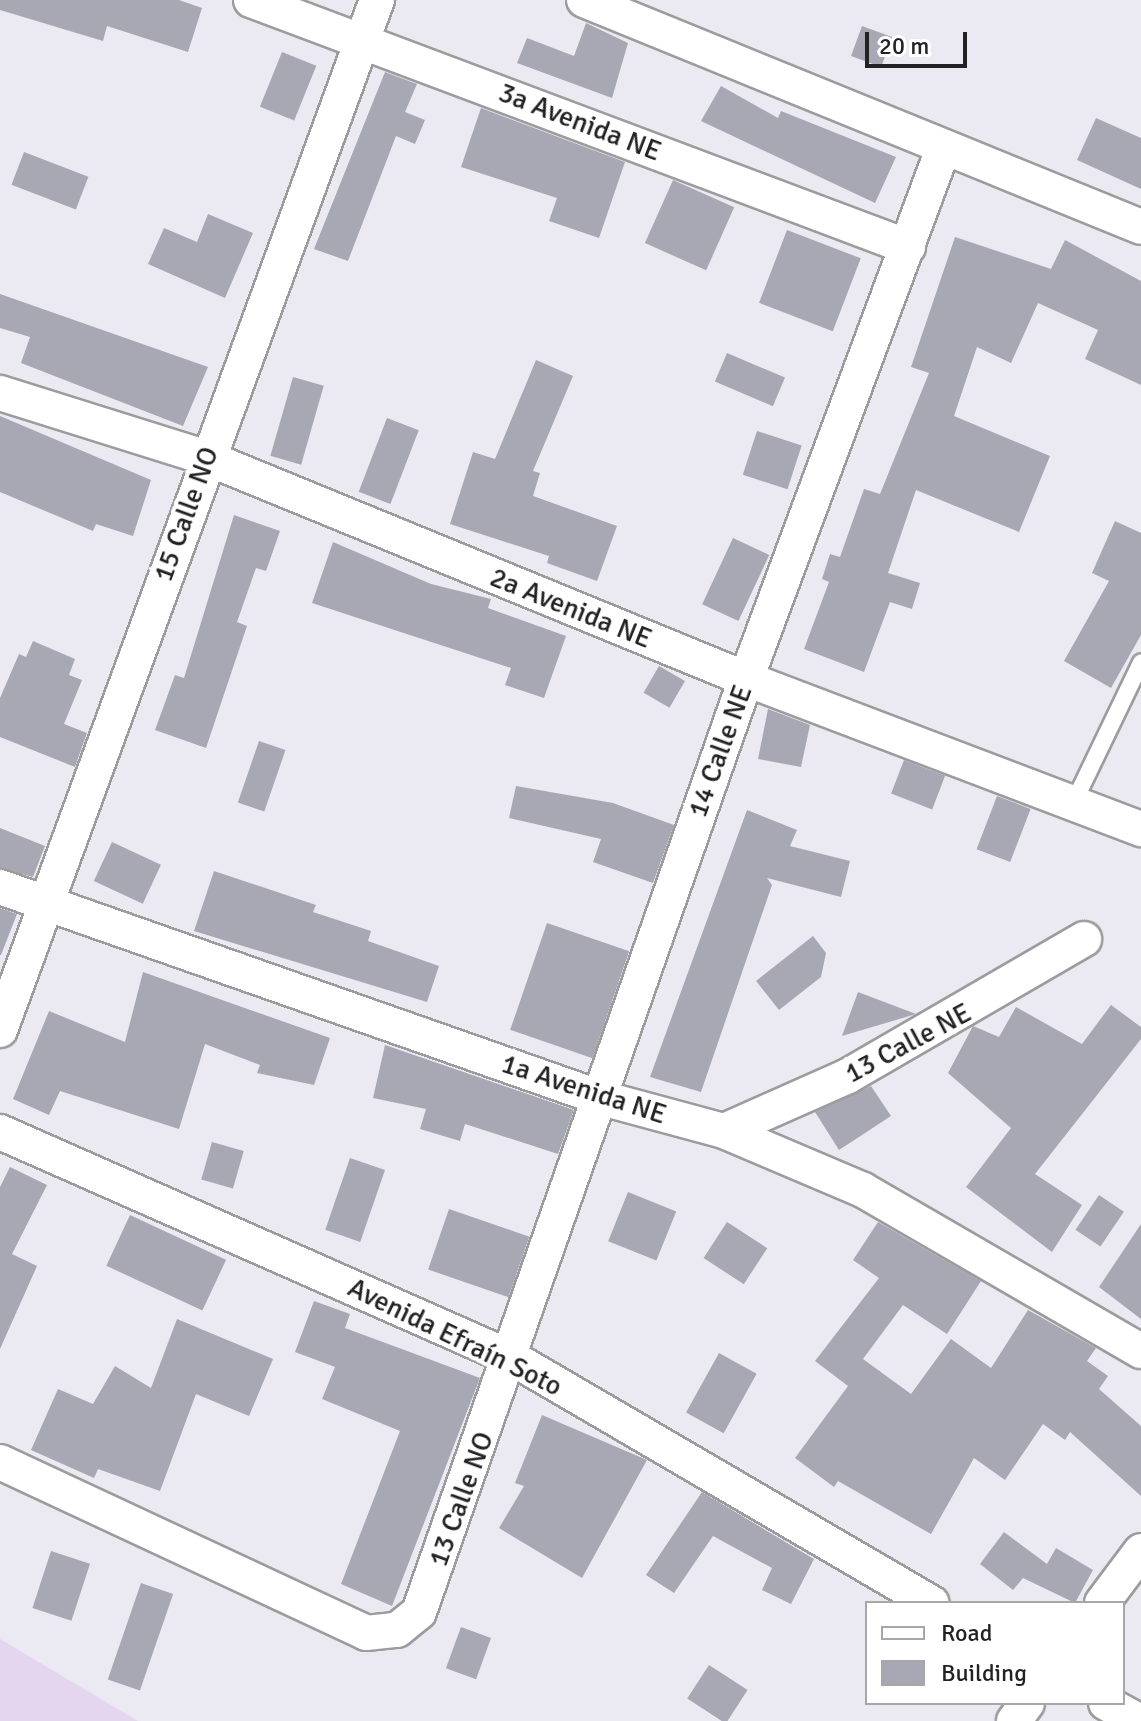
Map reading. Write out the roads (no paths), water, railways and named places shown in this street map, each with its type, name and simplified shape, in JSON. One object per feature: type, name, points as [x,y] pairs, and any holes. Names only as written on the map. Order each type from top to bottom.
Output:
[{"type":"street","name":"3a Avenida NE","points":[[251,0],[363,38],[908,247]]},
{"type":"street","name":"15 Calle NO","points":[[0,1030],[377,0]]},
{"type":"street","points":[[584,0],[943,149],[1141,227]]},
{"type":"street","name":"14 Calle NE","points":[[512,1358],[598,1097],[746,679],[943,149]]},
{"type":"street","name":"2a Avenida NE","points":[[0,393],[207,458],[746,679],[1141,829]]},
{"type":"street","name":"1a Avenida NE","points":[[0,887],[598,1097],[724,1131],[863,1190],[1141,1351]]},
{"type":"street","name":"13 Calle NE","points":[[724,1131],[875,1062],[1084,939]]},
{"type":"street","name":"Avenida Efraín Soto","points":[[0,1132],[512,1358],[929,1601]]},
{"type":"street","name":"13 Calle NO","points":[[0,1462],[366,1633],[397,1630],[419,1612],[512,1358]]},
{"type":"street","points":[[1104,1601],[1141,1551]]},
{"type":"street","points":[[1110,1705],[1138,1721]]},
{"type":"lane","points":[[1073,804],[1141,663]]}]
